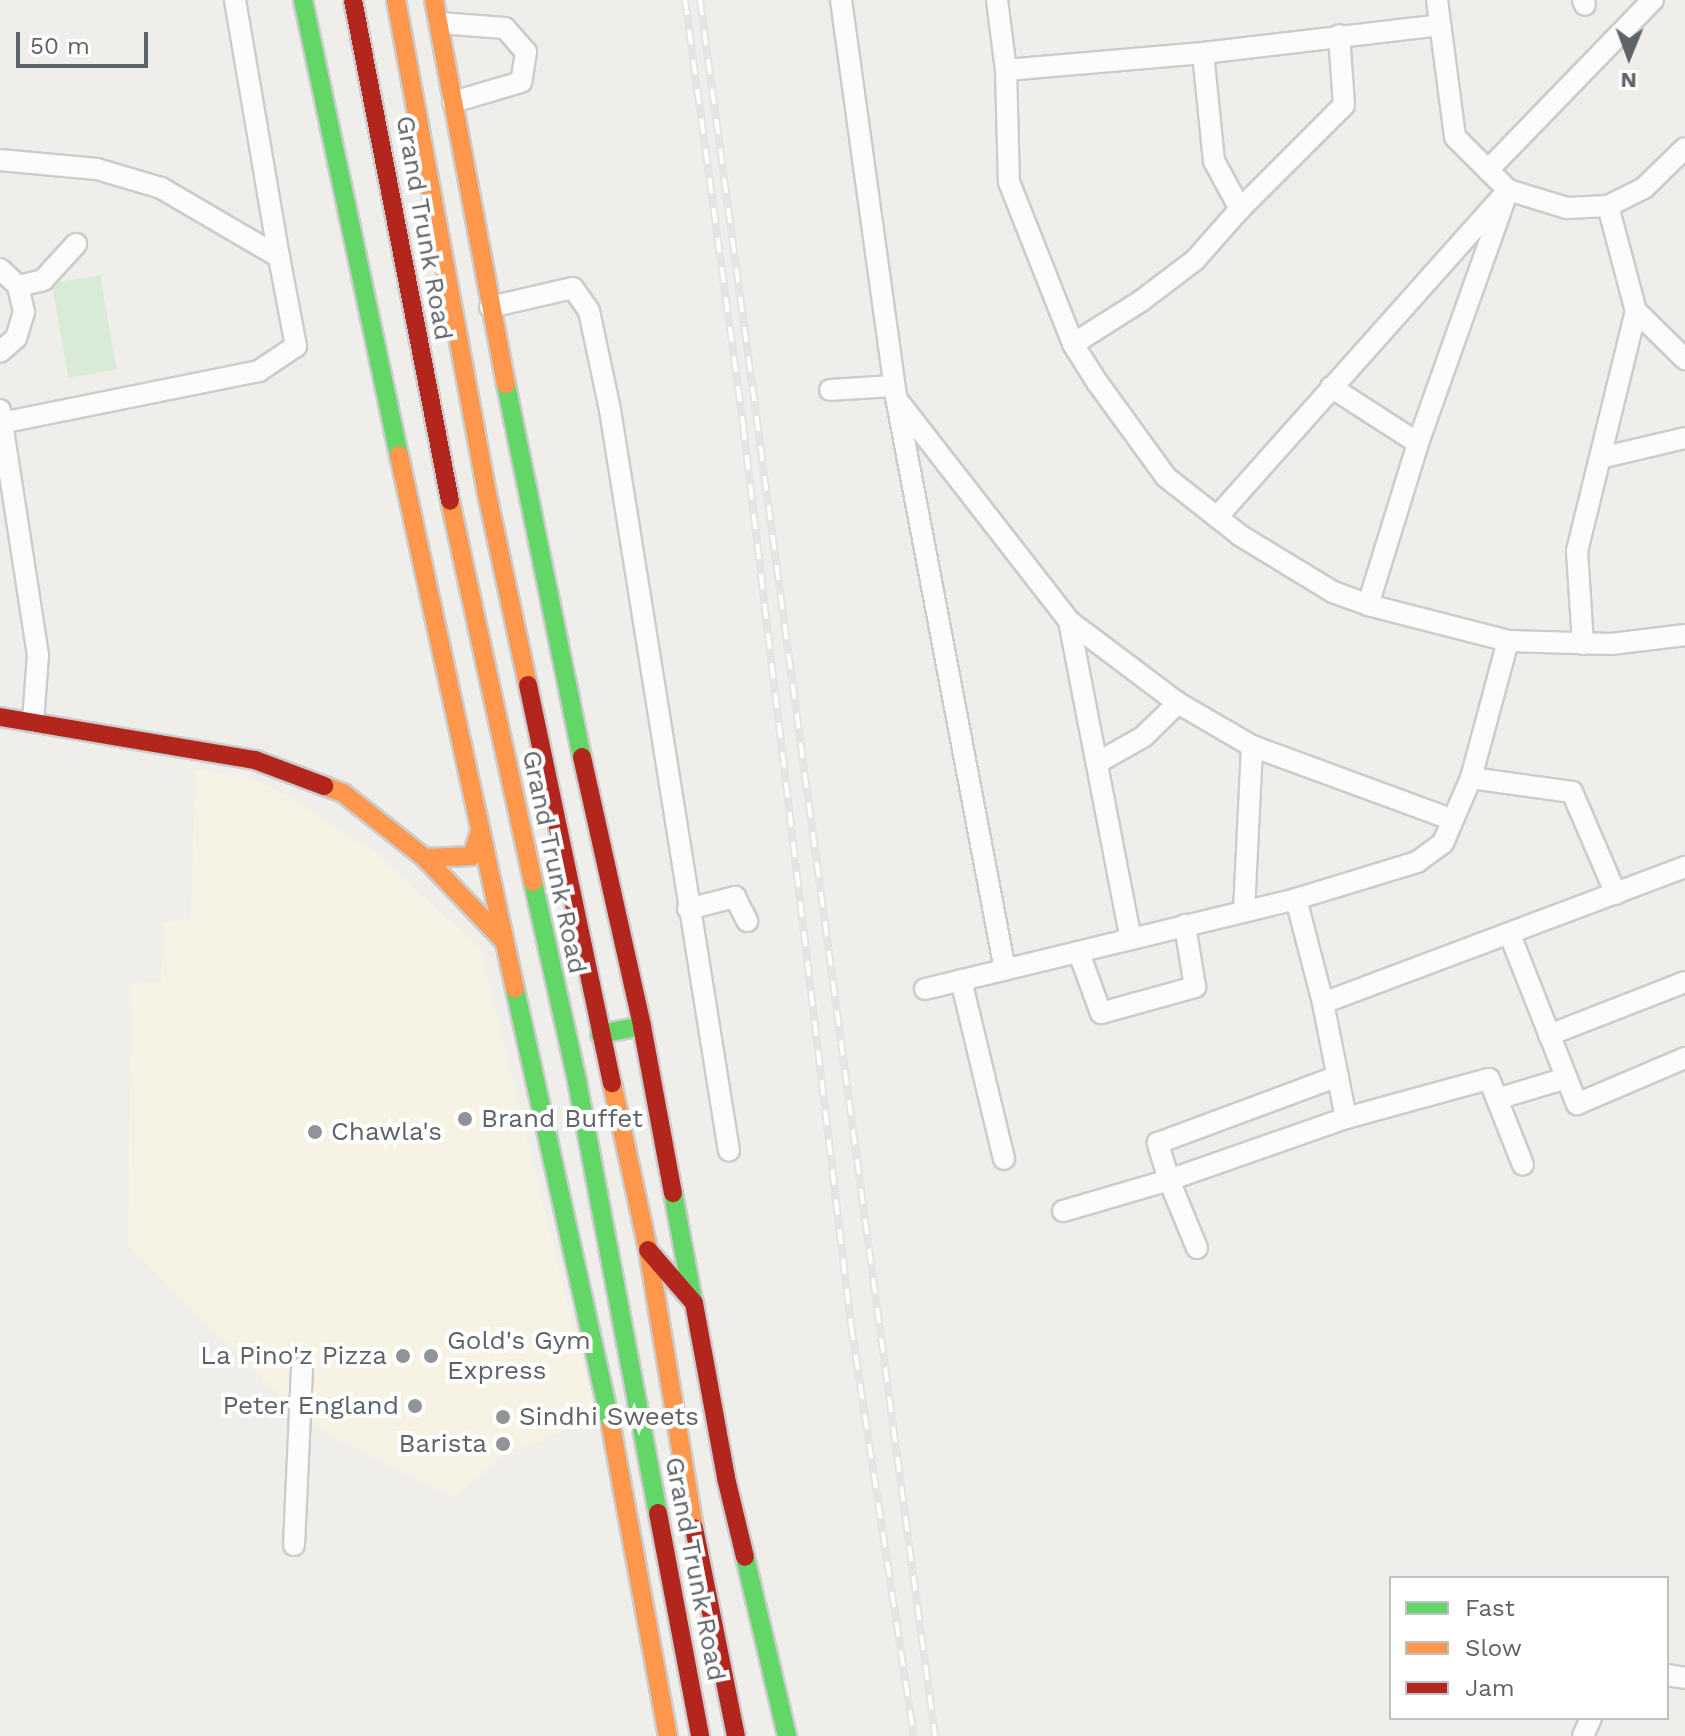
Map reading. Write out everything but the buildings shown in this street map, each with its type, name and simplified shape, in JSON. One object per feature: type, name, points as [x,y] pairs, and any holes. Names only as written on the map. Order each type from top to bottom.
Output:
[{"type":"main road","points":[[303,0],[480,831],[603,1384],[668,1736]]},
{"type":"main road","name":"Grand Trunk Road","points":[[353,0],[441,461],[577,1081],[700,1736]]},
{"type":"main road","name":"Grand Trunk Road","points":[[396,0],[487,494],[648,1250],[689,1504],[736,1736]]},
{"type":"main road","points":[[434,0],[490,307],[613,908],[642,1026],[726,1478],[787,1736]]},
{"type":"main road","points":[[0,717],[255,760],[343,793],[425,858],[504,941]]},
{"type":"main road","points":[[425,858],[472,856],[480,831]]},
{"type":"main road","points":[[600,1034],[642,1026]]},
{"type":"main road","points":[[648,1250],[694,1303]]},
{"type":"street","points":[[33,722],[38,655],[1,416],[259,371],[296,346],[235,0]]},
{"type":"street","points":[[841,0],[895,392],[1005,970]]},
{"type":"street","points":[[997,0],[1006,70],[1009,182],[1073,344],[1166,477],[1217,517],[1333,592],[1368,605],[1508,641],[1583,644],[1685,635]]},
{"type":"street","points":[[1437,0],[1455,137],[1508,190],[1567,208],[1608,206],[1644,188],[1685,148]]},
{"type":"street","points":[[1488,170],[1653,0]]},
{"type":"street","points":[[439,23],[505,28],[526,52],[521,82],[453,102]]},
{"type":"street","points":[[1006,70],[1203,53],[1440,25]]},
{"type":"street","points":[[1073,344],[1195,260],[1240,209],[1344,105],[1339,35]]},
{"type":"street","points":[[1203,53],[1214,161],[1240,209]]},
{"type":"street","points":[[0,160],[97,169],[161,188],[279,257]]},
{"type":"street","points":[[1217,517],[1508,190]]},
{"type":"street","points":[[1368,605],[1418,443],[1508,190]]},
{"type":"street","points":[[1583,644],[1577,551],[1636,311],[1608,206]]},
{"type":"street","points":[[18,286],[43,280],[76,244]]},
{"type":"street","points":[[0,269],[18,286],[24,312],[16,338],[0,352]]},
{"type":"street","points":[[490,307],[573,288],[589,311],[610,410],[729,1151]]},
{"type":"street","points":[[1636,311],[1685,359]]},
{"type":"street","points":[[1331,387],[1418,443]]},
{"type":"street","points":[[830,390],[895,392]]},
{"type":"street","points":[[895,392],[1069,621],[1178,703],[1252,746],[1453,820]]},
{"type":"street","points":[[1600,458],[1685,438]]},
{"type":"street","points":[[1069,621],[1131,939]]},
{"type":"street","points":[[925,989],[1296,899],[1417,862],[1443,843],[1471,778],[1508,641]]},
{"type":"street","points":[[1097,763],[1143,737],[1178,703]]},
{"type":"street","points":[[1244,911],[1252,746]]},
{"type":"street","points":[[1471,778],[1572,792],[1616,894]]},
{"type":"street","points":[[1323,1003],[1685,867]]},
{"type":"street","points":[[688,909],[735,897],[747,921]]},
{"type":"street","points":[[1296,899],[1323,1003],[1346,1118]]},
{"type":"street","points":[[1079,953],[1101,1013],[1195,987],[1185,925]]},
{"type":"street","points":[[1510,935],[1577,1104],[1685,1058]]},
{"type":"street","points":[[961,980],[1004,1159]]},
{"type":"street","points":[[1549,1035],[1685,982]]},
{"type":"street","points":[[1197,1248],[1169,1180],[1158,1143],[1338,1076]]},
{"type":"street","points":[[1497,1099],[1566,1078]]},
{"type":"street","points":[[1063,1211],[1169,1180],[1346,1118],[1489,1079],[1523,1165]]},
{"type":"street","points":[[294,1545],[302,1368]]},
{"type":"shaded area","points":[[195,769],[252,778],[283,793],[380,856],[480,949],[596,1415],[527,1447],[511,1449],[454,1497],[326,1433],[295,1411],[128,1246],[131,984],[161,982],[163,923],[191,919]]},
{"type":"green space","points":[[100,275],[117,370],[68,378],[52,284]]},
{"type":"railway","points":[[685,0],[743,425],[851,1325],[914,1736]]},
{"type":"railway","points":[[700,0],[935,1736]]},
{"type":"traffic: fast","points":[[303,0],[399,455]]},
{"type":"traffic: fast","points":[[506,384],[582,757]]},
{"type":"traffic: fast","points":[[533,882],[577,1081],[658,1513]]},
{"type":"traffic: fast","points":[[515,989],[611,1426]]},
{"type":"traffic: fast","points":[[600,1034],[642,1026]]},
{"type":"traffic: fast","points":[[673,1193],[693,1301]]},
{"type":"traffic: fast","points":[[745,1557],[787,1736]]},
{"type":"traffic: slow","points":[[396,0],[487,494],[528,685]]},
{"type":"traffic: slow","points":[[434,0],[506,384]]},
{"type":"traffic: slow","points":[[399,455],[515,989]]},
{"type":"traffic: slow","points":[[450,501],[533,882]]},
{"type":"traffic: slow","points":[[324,786],[343,793],[425,858],[504,941]]},
{"type":"traffic: slow","points":[[425,858],[472,856],[480,831]]},
{"type":"traffic: slow","points":[[612,1083],[648,1250],[694,1528]]},
{"type":"traffic: slow","points":[[611,1426],[668,1736]]},
{"type":"traffic: jam","points":[[353,0],[450,501]]},
{"type":"traffic: jam","points":[[528,685],[612,1083]]},
{"type":"traffic: jam","points":[[0,717],[255,760],[324,786]]},
{"type":"traffic: jam","points":[[582,757],[642,1026],[673,1193]]},
{"type":"traffic: jam","points":[[648,1250],[694,1303],[726,1478],[745,1557]]},
{"type":"traffic: jam","points":[[658,1513],[700,1736]]},
{"type":"traffic: jam","points":[[694,1528],[736,1736]]},
{"type":"place","name":"Brand Buffet","points":[[465,1119]]},
{"type":"place","name":"Chawla's","points":[[315,1132]]},
{"type":"place","name":"La Pino'z Pizza","points":[[403,1356]]},
{"type":"place","name":"Gold's Gym Express","points":[[431,1356]]},
{"type":"place","name":"Peter England","points":[[415,1406]]},
{"type":"place","name":"Sindhi Sweets","points":[[503,1417]]},
{"type":"place","name":"Barista","points":[[503,1444]]}]
